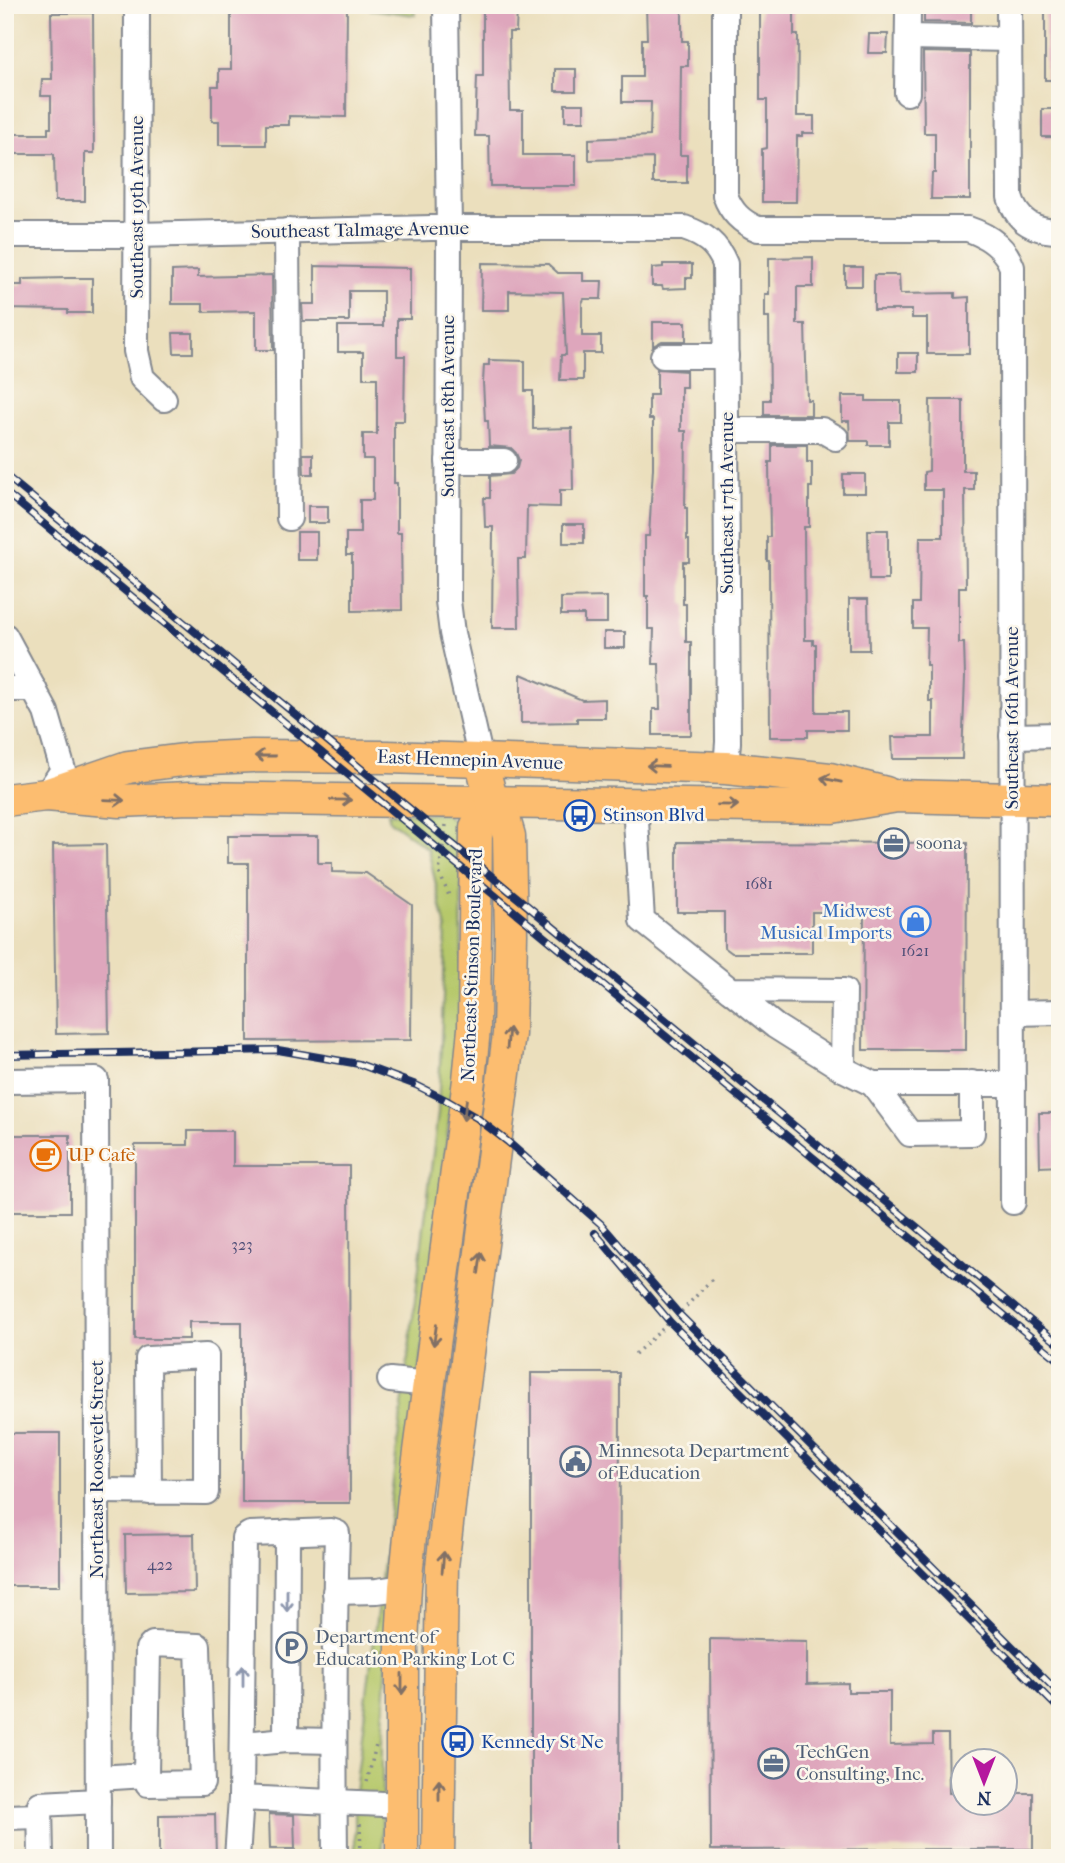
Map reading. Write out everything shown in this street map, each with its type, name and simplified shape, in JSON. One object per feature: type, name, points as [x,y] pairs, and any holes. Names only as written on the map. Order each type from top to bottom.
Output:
[{"type":"main road","name":"East Hennepin Avenue","points":[[46,795],[128,767],[266,756],[726,768],[830,779],[897,796]]},
{"type":"main road","name":"Southeast 18th Avenue","points":[[481,760],[492,802]]},
{"type":"main road","name":"East Hennepin Avenue","points":[[5,800],[46,795],[120,801],[189,798],[832,807],[897,796],[1060,800]]},
{"type":"main road","name":"Northeast Stinson Boulevard","points":[[402,1858],[402,1643],[405,1587],[474,1029],[476,827],[492,802],[503,815],[509,836],[509,1034],[442,1567],[438,1858]]},
{"type":"street","name":"Southeast 19th Avenue","points":[[137,5],[136,351],[142,378],[164,399]]},
{"type":"street","name":"Southeast 18th Avenue","points":[[446,5],[449,601],[452,633],[481,760]]},
{"type":"street","name":"Southeast 16th Avenue","points":[[725,5],[725,195],[736,216],[747,225],[758,229],[968,229],[993,241],[1007,254],[1012,267],[1013,1202]]},
{"type":"street","points":[[1009,5],[1010,197],[1013,210],[1020,218],[1044,231],[1060,231]]},
{"type":"street","points":[[907,93],[908,12]]},
{"type":"street","points":[[908,37],[1009,39]]},
{"type":"street","name":"Southeast Talmage Avenue","points":[[5,235],[684,228],[712,242]]},
{"type":"street","points":[[287,231],[289,518]]},
{"type":"street","name":"Southeast 17th Avenue","points":[[712,242],[719,249],[725,264],[726,768]]},
{"type":"street","points":[[663,356],[726,356]]},
{"type":"street","points":[[727,430],[822,430],[836,438]]},
{"type":"street","points":[[448,461],[503,461]]},
{"type":"street","points":[[6,640],[47,712],[62,770],[46,795]]},
{"type":"street","points":[[5,690],[34,689]]},
{"type":"street","points":[[1012,736],[1060,735]]},
{"type":"street","points":[[635,804],[642,920],[775,1026],[843,1069],[873,1084],[910,1134],[972,1133],[972,1083]]},
{"type":"street","points":[[730,990],[844,991],[843,1069]]},
{"type":"street","points":[[1013,1013],[1060,1012]]},
{"type":"street","name":"Northeast Roosevelt Street","points":[[5,1081],[96,1080],[98,1858]]},
{"type":"street","points":[[873,1084],[1013,1084]]},
{"type":"street","points":[[97,1491],[149,1492],[206,1492],[206,1356],[148,1359],[149,1492]]},
{"type":"street","points":[[390,1380],[429,1384]]},
{"type":"street","points":[[237,1858],[242,1798],[244,1538],[250,1534],[331,1531],[337,1533],[335,1858]]},
{"type":"street","points":[[286,1740],[287,1532]]},
{"type":"street","points":[[335,1592],[405,1587]]},
{"type":"street","points":[[153,1644],[198,1646],[201,1783],[148,1784],[146,1774],[148,1649],[153,1644]]},
{"type":"street","points":[[243,1744],[286,1740],[334,1741]]},
{"type":"street","points":[[41,1858],[40,1804],[146,1774]]},
{"type":"street","points":[[242,1798],[402,1805]]},
{"type":"street","points":[[5,1817],[40,1816]]},
{"type":"path","points":[[635,1354],[714,1277]]},
{"type":"green space","points":[[370,5],[415,5],[415,15],[370,9]]},
{"type":"green space","points":[[388,813],[446,814],[461,829],[462,1008],[387,1659],[382,1742],[382,1858],[355,1858],[355,1792],[438,1112],[446,929],[428,849],[390,821]]},
{"type":"building","points":[[231,5],[347,5],[346,117],[289,116],[289,125],[266,125],[266,145],[219,145],[219,121],[212,121],[212,86],[219,86],[219,69],[231,69]]},
{"type":"building","points":[[646,5],[682,5],[682,41],[688,41],[688,66],[681,66],[680,155],[687,155],[687,183],[653,183],[653,158],[589,160],[589,139],[650,136],[651,102],[622,102],[622,77],[642,77],[642,39],[647,39]]},
{"type":"building","points":[[924,6],[971,6],[971,23],[924,22]]},
{"type":"building","points":[[1045,6],[1060,6],[1060,80],[1045,80]]},
{"type":"building","points":[[483,8],[517,8],[516,32],[509,32],[510,110],[523,110],[523,155],[576,155],[576,186],[490,186],[489,136],[475,136],[477,76],[483,76]]},
{"type":"building","points":[[760,8],[794,8],[794,35],[798,35],[797,116],[814,116],[814,133],[797,136],[796,202],[762,202],[762,149],[767,148],[767,100],[760,100]]},
{"type":"building","points":[[51,13],[93,13],[94,153],[85,153],[85,201],[55,201],[54,154],[5,154],[5,134],[48,134],[48,128],[51,128],[51,96],[41,96],[42,79],[52,79]]},
{"type":"building","points":[[869,34],[888,34],[887,53],[868,53]]},
{"type":"building","points":[[923,52],[970,53],[970,199],[931,199],[932,173],[935,173],[935,133],[924,133]]},
{"type":"building","points":[[555,69],[576,69],[576,91],[555,91]]},
{"type":"building","points":[[565,104],[584,104],[584,121],[565,121]]},
{"type":"building","points":[[1042,109],[1060,109],[1060,137],[1042,137]]},
{"type":"building","points":[[813,257],[813,287],[797,287],[797,324],[805,324],[807,400],[811,400],[811,415],[764,415],[764,400],[770,400],[769,317],[765,317],[765,294],[769,294],[769,258]]},
{"type":"building","points":[[482,263],[548,264],[558,273],[583,273],[583,281],[602,281],[601,299],[584,299],[582,303],[582,336],[601,336],[601,353],[583,353],[583,380],[560,380],[561,355],[566,355],[563,292],[509,291],[509,310],[481,310]]},
{"type":"building","points":[[663,264],[692,264],[692,278],[686,278],[686,288],[663,289],[662,286],[652,286],[652,268],[663,267]]},
{"type":"building","points":[[315,266],[410,268],[410,319],[397,319],[397,356],[405,356],[404,421],[394,421],[394,483],[397,483],[397,533],[401,533],[402,610],[352,611],[352,555],[346,555],[346,533],[360,533],[360,500],[373,500],[373,459],[363,459],[363,434],[377,434],[377,378],[363,378],[363,352],[338,352],[338,326],[383,326],[383,291],[349,291],[349,321],[303,321],[302,304],[315,304]]},
{"type":"building","points":[[845,267],[862,267],[862,286],[845,286]]},
{"type":"building","points":[[198,270],[198,277],[272,275],[273,350],[256,350],[256,311],[203,312],[203,304],[172,304],[172,271]]},
{"type":"building","points":[[874,275],[899,275],[900,294],[955,293],[955,298],[969,297],[969,354],[927,354],[927,318],[912,318],[912,310],[874,310]]},
{"type":"building","points":[[92,278],[92,313],[5,309],[5,285],[22,285],[22,279]]},
{"type":"building","points":[[653,322],[686,322],[686,341],[662,341],[653,346]]},
{"type":"building","points":[[173,333],[193,333],[193,353],[174,353]]},
{"type":"building","points":[[898,353],[918,353],[918,372],[898,372]]},
{"type":"building","points":[[489,360],[525,361],[525,391],[533,391],[533,429],[572,428],[573,490],[560,490],[560,507],[527,506],[526,559],[518,559],[519,628],[492,628],[493,527],[485,527],[484,498],[490,498],[490,476],[511,474],[517,468],[519,460],[511,448],[489,446],[483,382],[484,365],[489,365]]},
{"type":"building","points":[[657,369],[686,371],[686,387],[681,387],[681,431],[686,431],[685,508],[689,562],[683,562],[683,604],[686,604],[686,642],[691,642],[691,735],[653,735],[653,709],[660,709],[659,664],[653,664],[654,629],[648,629],[645,536],[649,536],[653,468],[653,419],[649,419],[649,395],[657,395]]},
{"type":"building","points":[[842,396],[866,396],[866,401],[901,401],[901,422],[889,422],[889,445],[868,445],[868,441],[850,441],[849,421],[842,421]]},
{"type":"building","points":[[930,400],[963,400],[963,471],[974,471],[974,490],[965,490],[966,587],[959,587],[959,643],[964,643],[965,677],[962,759],[893,759],[892,737],[933,737],[933,701],[929,701],[929,665],[926,665],[927,628],[913,628],[913,603],[919,603],[920,537],[943,537],[943,490],[924,490],[924,472],[929,471]]},
{"type":"building","points":[[772,445],[807,445],[807,462],[812,462],[809,527],[804,527],[805,640],[813,640],[813,644],[816,644],[816,712],[847,712],[847,730],[808,730],[808,737],[770,737],[767,537],[770,537],[769,462],[772,462]]},
{"type":"building","points":[[303,454],[313,454],[313,474],[304,474]]},
{"type":"building","points":[[843,474],[865,474],[865,493],[843,493]]},
{"type":"building","points":[[308,506],[328,506],[328,523],[308,523]]},
{"type":"building","points":[[563,524],[584,524],[584,543],[563,543]]},
{"type":"building","points":[[868,530],[888,530],[888,580],[869,580]]},
{"type":"building","points":[[297,532],[317,532],[317,560],[297,560]]},
{"type":"building","points":[[607,597],[607,623],[584,623],[584,615],[561,615],[561,598]]},
{"type":"building","points":[[849,599],[868,599],[869,650],[849,650]]},
{"type":"building","points":[[604,632],[625,632],[625,648],[604,648]]},
{"type":"building","points":[[521,674],[582,700],[605,699],[605,718],[577,718],[577,722],[521,723]]},
{"type":"building","points":[[228,836],[318,836],[318,863],[332,863],[332,872],[366,873],[412,905],[411,1040],[248,1041],[248,863],[228,863]]},
{"type":"building","points":[[677,842],[967,843],[966,1050],[863,1050],[864,912],[812,912],[812,953],[732,953],[724,947],[724,912],[677,912]]},
{"type":"building","points":[[106,844],[109,1033],[56,1034],[53,845]]},
{"type":"building","points":[[1039,1113],[1060,1113],[1060,1166],[1040,1167]]},
{"type":"building","points":[[188,1131],[233,1131],[233,1166],[349,1166],[350,1503],[242,1503],[242,1322],[189,1322],[189,1339],[135,1339],[135,1145],[188,1145]]},
{"type":"building","points":[[5,1135],[70,1135],[70,1212],[5,1212]]},
{"type":"building","points":[[531,1373],[620,1373],[619,1858],[531,1858]]},
{"type":"building","points":[[5,1433],[60,1433],[60,1586],[5,1586]]},
{"type":"building","points":[[194,1534],[195,1592],[126,1593],[125,1535]]},
{"type":"building","points":[[710,1639],[807,1641],[807,1684],[848,1683],[848,1692],[890,1692],[890,1745],[933,1744],[933,1734],[948,1734],[950,1818],[1020,1818],[1020,1793],[1033,1793],[1033,1849],[711,1850]]},
{"type":"building","points":[[215,1814],[216,1858],[159,1858],[159,1815]]},
{"type":"building","points":[[269,1814],[294,1815],[295,1849],[270,1849]]},
{"type":"railway","points":[[5,475],[1060,1345]]},
{"type":"railway","points":[[5,492],[1060,1361]]},
{"type":"railway","points":[[5,1055],[278,1050],[359,1064],[416,1085],[477,1118],[601,1224],[679,1314],[1060,1694]]},
{"type":"railway","points":[[595,1233],[670,1322],[1060,1710]]},
{"type":"place","name":"Stinson Blvd","points":[[580,815]]},
{"type":"place","name":"soona","points":[[893,843]]},
{"type":"place","name":"Midwest Musical Imports","points":[[915,922]]},
{"type":"place","name":"UP Cafe","points":[[45,1155]]},
{"type":"place","name":"Minnesota Department of Education","points":[[575,1462]]},
{"type":"place","name":"Department of Education Parking Lot C","points":[[292,1648]]},
{"type":"place","name":"Kennedy St Ne","points":[[458,1742]]},
{"type":"place","name":"TechGen Consulting, Inc.","points":[[773,1763]]}]
